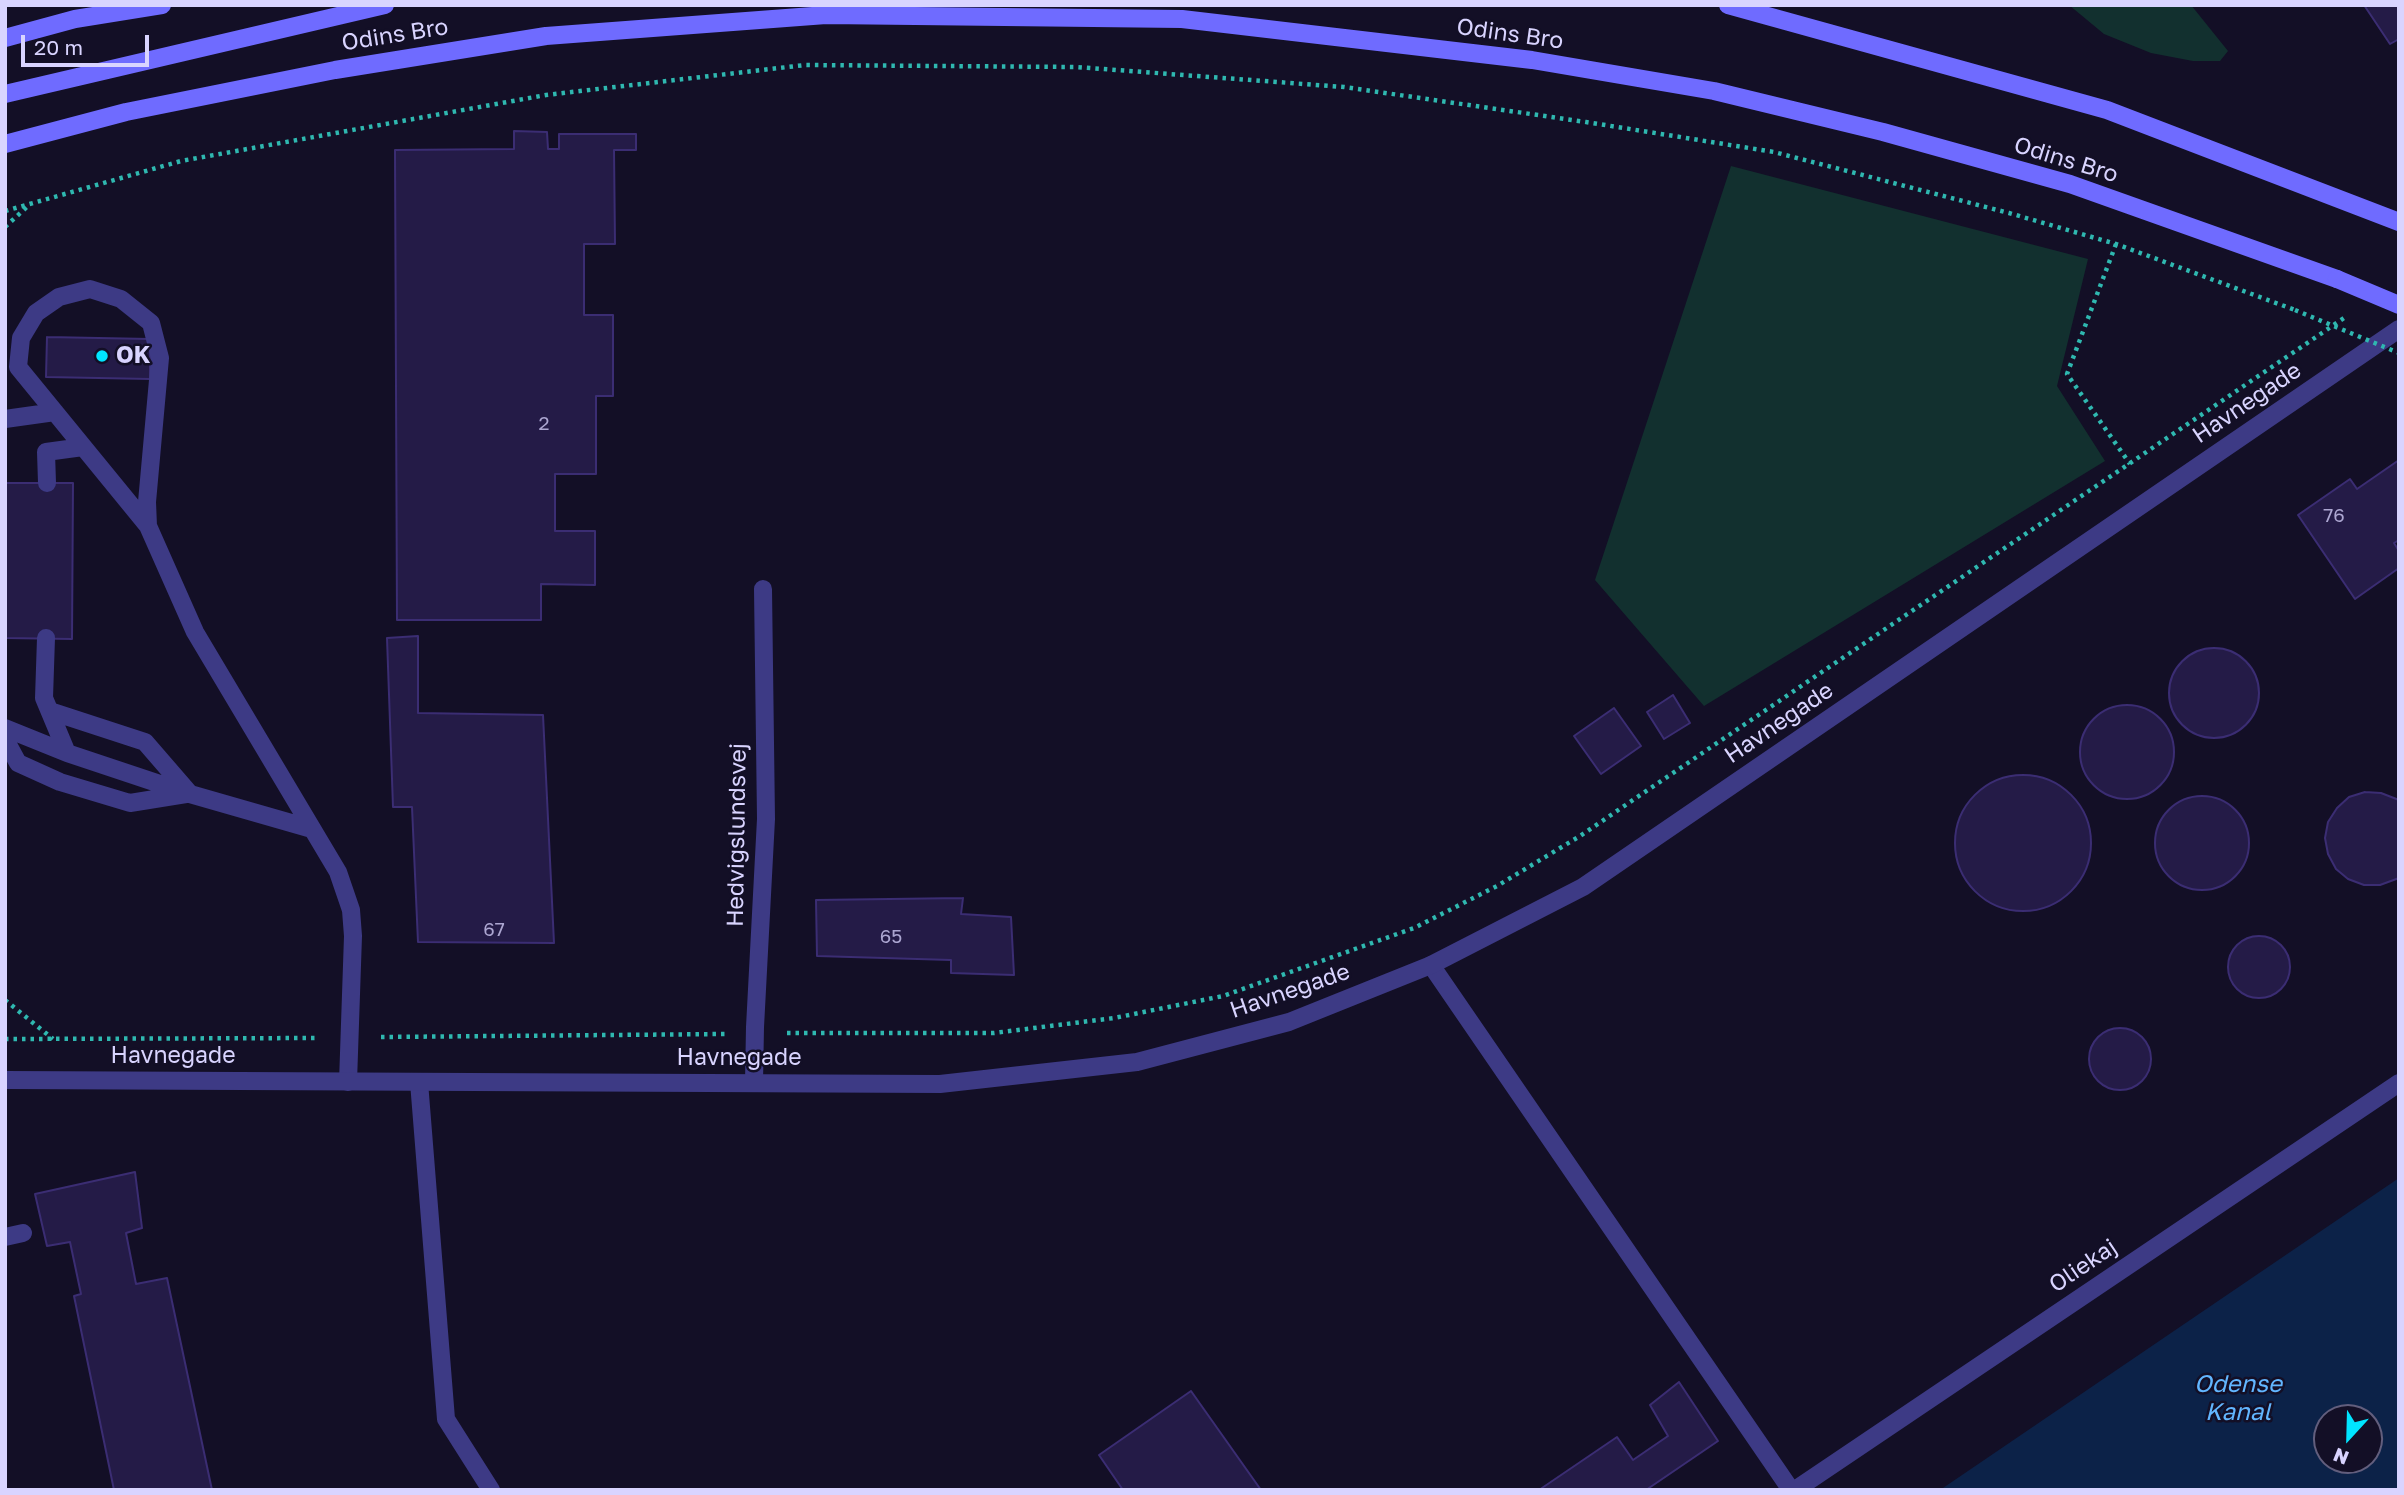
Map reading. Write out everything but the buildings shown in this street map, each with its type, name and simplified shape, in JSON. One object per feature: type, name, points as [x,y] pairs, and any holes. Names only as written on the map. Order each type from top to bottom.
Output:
[{"type":"main road","points":[[5,38],[75,19],[162,5]]},
{"type":"main road","points":[[5,94],[385,5]]},
{"type":"main road","points":[[1728,5],[2107,110],[2399,222]]},
{"type":"main road","name":"Odins Bro","points":[[5,144],[126,112],[335,70],[546,36],[826,15],[1182,19],[1532,60],[1714,91],[1883,132],[2070,184],[2337,279],[2399,305]]},
{"type":"street","points":[[148,526],[147,502],[160,358],[150,323],[121,299],[90,289],[59,297],[36,313],[21,338],[18,367],[148,526],[195,632],[338,872],[351,910],[353,936],[348,1082]]},
{"type":"street","name":"Havnegade","points":[[5,1080],[940,1084],[1137,1062],[1289,1022],[1431,965],[1583,887],[2399,329]]},
{"type":"street","points":[[5,419],[55,412]]},
{"type":"street","points":[[47,483],[46,452],[83,447]]},
{"type":"street","name":"Hedvigslundsvej","points":[[754,1082],[754,1034],[766,819],[763,589]]},
{"type":"street","points":[[46,639],[44,698],[67,753]]},
{"type":"street","points":[[50,711],[145,742],[190,794]]},
{"type":"street","points":[[5,729],[190,794],[312,829]]},
{"type":"street","points":[[5,739],[18,763],[72,786],[130,803],[190,794]]},
{"type":"street","points":[[1431,965],[1793,1490]]},
{"type":"street","points":[[419,1082],[446,1419],[491,1490]]},
{"type":"street","name":"Oliekaj","points":[[1793,1490],[2399,1083]]},
{"type":"path","points":[[5,211],[181,161],[546,95],[805,65],[1076,67],[1344,87],[1774,152],[2116,244],[2295,310],[2399,353]]},
{"type":"path","points":[[5,227],[30,203]]},
{"type":"path","points":[[2116,244],[2067,374],[2130,464]]},
{"type":"path","points":[[5,1039],[994,1033],[1114,1018],[1223,996],[1414,928],[1497,886],[1580,836],[2354,311]]},
{"type":"path","points":[[5,1000],[54,1039]]},
{"type":"green space","points":[[2069,5],[2191,5],[2228,51],[2220,61],[2193,61],[2151,53],[2104,34]]},
{"type":"green space","points":[[1731,166],[2088,259],[2057,386],[2105,461],[1704,706],[1595,580]]},
{"type":"water","name":"Odense Kanal","points":[[2399,1178],[2399,1490],[1940,1490]]},
{"type":"place","name":"OK","points":[[102,356]]}]
